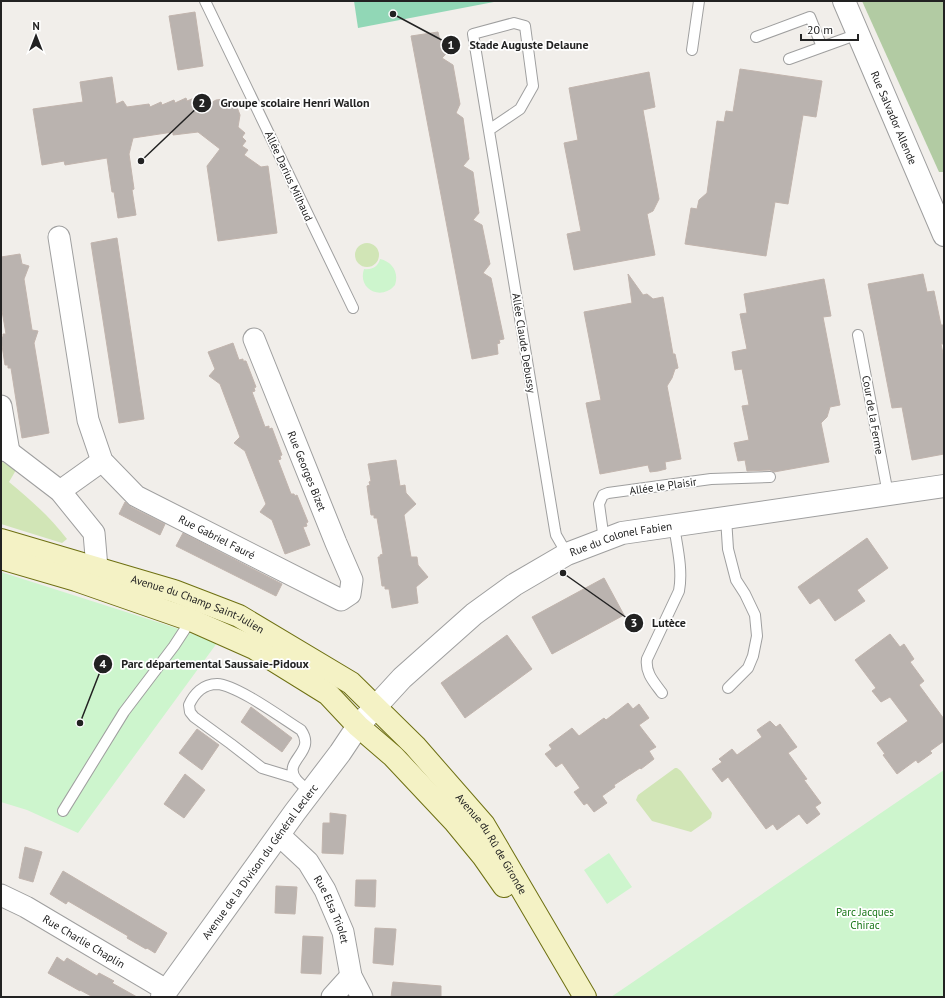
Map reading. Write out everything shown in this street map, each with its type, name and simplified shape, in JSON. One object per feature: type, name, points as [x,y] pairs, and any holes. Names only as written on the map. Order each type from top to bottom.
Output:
[{"type":"main road","name":"Avenue du Champ Saint-Julien","points":[[1,540],[174,590],[239,616],[351,683],[376,706]]},
{"type":"main road","name":"Avenue du Champ Saint-Julien","points":[[1,558],[76,580],[191,620],[254,648],[328,694],[358,726]]},
{"type":"main road","points":[[76,580],[97,568]]},
{"type":"main road","name":"Avenue du Rû de Gironde","points":[[376,706],[415,746],[484,825],[585,997]]},
{"type":"main road","name":"Avenue du Rû de Gironde","points":[[358,726],[393,756],[455,822],[483,856],[525,918],[571,997]]},
{"type":"street","name":"Rue Salvador Allende","points":[[844,1],[944,235]]},
{"type":"street","name":"Rue Gabriel Fauré","points":[[59,237],[88,420],[102,461],[136,496],[341,600]]},
{"type":"street","name":"Rue Georges Bizet","points":[[254,339],[338,549],[352,580],[350,594],[341,600]]},
{"type":"street","points":[[1,406],[5,451],[60,491],[94,533],[97,568]]},
{"type":"street","points":[[60,491],[102,461]]},
{"type":"street","name":"Rue du Colonel Fabien","points":[[358,726],[402,678],[474,614],[514,585],[567,554],[622,533],[944,486]]},
{"type":"street","name":"Avenue de la Divison du Général Leclerc","points":[[164,993],[279,835],[303,785],[340,753],[358,726]]},
{"type":"street","name":"Rue Elsa Triolet","points":[[279,835],[308,862],[325,890],[343,932],[351,976],[362,997]]},
{"type":"street","name":"Rue Charlie Chaplin","points":[[1,895],[26,906],[164,993]]},
{"type":"street","points":[[332,997],[351,976]]},
{"type":"lane","name":"Allée Darius Milhaud","points":[[205,1],[353,308]]},
{"type":"lane","points":[[692,50],[699,1]]},
{"type":"lane","points":[[756,37],[810,17],[822,47]]},
{"type":"lane","name":"Allée Claude Debussy","points":[[489,130],[520,109],[533,86],[525,26],[514,23],[473,34],[555,530],[556,535],[567,554]]},
{"type":"lane","points":[[789,59],[858,34]]},
{"type":"lane","name":"Cour de la Ferme","points":[[858,335],[888,494]]},
{"type":"lane","name":"Allée le Plaisir","points":[[604,540],[599,504],[603,496],[608,493],[711,479],[770,477]]},
{"type":"lane","points":[[726,518],[728,548],[736,580],[745,594],[755,615],[757,636],[753,656],[748,668],[728,688]]},
{"type":"lane","points":[[662,693],[646,669],[646,664],[679,591],[680,567],[674,526]]},
{"type":"lane","points":[[63,811],[124,712],[174,646],[191,620]]},
{"type":"lane","points":[[218,684],[228,687],[256,701],[300,730],[304,734],[306,741],[302,753],[293,764],[293,772],[303,785],[262,768],[194,717],[190,712],[189,705],[199,690],[207,686],[218,684]]},
{"type":"green space","points":[[354,1],[499,1],[358,28]]},
{"type":"green space","points":[[862,1],[944,1],[944,172],[939,172]]},
{"type":"green space","points":[[367,243],[372,244],[378,250],[378,260],[372,266],[367,267],[362,266],[356,260],[355,255],[356,250],[362,244]]},
{"type":"green space","points":[[380,259],[385,260],[392,265],[396,276],[396,281],[395,285],[390,290],[378,293],[367,288],[364,283],[363,276],[364,269],[374,267],[378,264]]},
{"type":"green space","points":[[1,461],[16,470],[9,482],[40,509],[67,539],[62,543],[1,524]]},
{"type":"green space","points":[[1,572],[176,628],[217,643],[78,833],[27,810],[1,802]]},
{"type":"green space","points":[[675,768],[681,771],[712,813],[711,818],[691,832],[652,821],[636,800],[638,795]]},
{"type":"green space","name":"Parc Jacques Chirac","points":[[944,770],[944,997],[611,997]]},
{"type":"green space","points":[[609,853],[632,887],[607,904],[584,870]]},
{"type":"building","points":[[195,12],[203,66],[178,70],[169,16]]},
{"type":"building","points":[[438,32],[440,41],[444,40],[444,43],[459,41],[442,58],[453,65],[460,104],[456,113],[463,118],[469,159],[463,166],[473,172],[479,213],[473,220],[482,225],[490,264],[483,273],[491,278],[504,339],[499,340],[500,343],[497,344],[498,354],[472,359],[411,36]]},
{"type":"building","points":[[740,69],[822,81],[816,117],[803,115],[788,204],[775,202],[766,256],[685,244],[691,208],[697,209],[699,200],[707,193],[717,121],[724,122],[726,111],[733,112]]},
{"type":"building","points":[[649,72],[655,107],[643,110],[659,199],[653,211],[647,214],[655,255],[574,270],[567,234],[581,231],[564,143],[578,140],[569,88]]},
{"type":"building","points":[[112,77],[116,104],[123,101],[127,107],[149,104],[150,107],[161,102],[162,105],[174,100],[175,103],[186,98],[187,101],[199,96],[209,104],[216,100],[224,99],[232,101],[237,107],[240,115],[238,127],[245,133],[242,137],[246,141],[242,146],[248,150],[244,155],[261,167],[268,166],[277,233],[218,241],[207,166],[220,149],[198,132],[173,135],[173,132],[133,138],[129,154],[136,215],[118,218],[114,192],[112,192],[107,158],[65,165],[64,161],[42,165],[33,109],[83,102],[80,82]]},
{"type":"building","points":[[117,238],[144,419],[119,423],[91,243]]},
{"type":"building","points":[[20,254],[22,264],[29,266],[24,279],[32,330],[38,331],[34,343],[49,433],[22,438],[11,368],[8,368],[8,365],[5,365],[1,339],[3,334],[6,334],[1,305],[1,257]]},
{"type":"building","points":[[628,274],[643,295],[647,294],[653,299],[663,297],[673,354],[675,354],[678,368],[675,369],[667,386],[681,459],[665,462],[666,469],[658,471],[650,472],[648,465],[600,474],[586,403],[601,400],[584,312],[632,303]]},
{"type":"building","points":[[923,274],[927,292],[934,291],[941,325],[944,325],[944,344],[941,344],[944,358],[944,454],[912,460],[902,407],[892,408],[868,284]]},
{"type":"building","points":[[824,279],[831,316],[823,317],[840,405],[830,407],[827,417],[821,423],[829,462],[774,472],[770,470],[747,471],[745,460],[738,461],[734,443],[749,440],[742,406],[749,405],[742,369],[735,370],[732,352],[747,349],[740,314],[747,313],[744,294]]},
{"type":"building","points":[[233,343],[239,360],[243,359],[243,361],[246,361],[256,387],[254,388],[255,391],[252,392],[265,427],[269,426],[269,429],[272,428],[282,455],[280,456],[281,459],[278,460],[291,494],[294,494],[295,496],[297,495],[308,522],[306,523],[307,526],[303,527],[310,545],[285,554],[272,520],[260,512],[266,504],[245,451],[234,443],[240,437],[220,384],[209,376],[215,369],[208,352]]},
{"type":"building","points":[[396,460],[400,486],[405,485],[406,493],[416,504],[404,515],[411,557],[417,557],[418,565],[428,577],[416,587],[418,603],[392,608],[389,589],[385,589],[385,586],[382,586],[378,557],[383,554],[377,518],[374,518],[374,515],[371,515],[367,486],[370,485],[369,482],[371,481],[368,464]]},
{"type":"building","points":[[125,502],[131,507],[165,524],[160,535],[119,514]]},
{"type":"building","points":[[183,533],[282,584],[276,596],[176,546]]},
{"type":"building","points":[[867,538],[888,568],[857,590],[865,601],[835,621],[819,598],[810,604],[798,587]]},
{"type":"building","points":[[604,578],[624,615],[552,654],[532,617]]},
{"type":"building","points":[[890,634],[900,647],[904,644],[914,659],[910,662],[924,681],[919,685],[944,719],[944,741],[930,751],[932,753],[918,763],[916,760],[897,774],[883,755],[885,754],[877,743],[908,721],[890,697],[881,702],[872,691],[876,688],[855,660]]},
{"type":"building","points":[[507,635],[532,669],[465,718],[441,683]]},
{"type":"building","points":[[628,703],[633,709],[639,704],[649,718],[639,725],[656,747],[649,751],[654,759],[641,769],[640,768],[614,785],[615,787],[602,796],[607,803],[594,812],[587,803],[584,805],[574,792],[580,788],[562,763],[556,767],[545,754],[552,749],[549,745],[572,728],[579,736],[604,718],[606,720]]},
{"type":"building","points":[[251,707],[292,738],[282,752],[241,722]]},
{"type":"building","points":[[770,721],[776,727],[780,724],[797,747],[788,753],[807,779],[804,780],[821,803],[815,807],[820,814],[807,824],[799,814],[777,830],[773,824],[766,829],[728,777],[722,782],[712,769],[722,762],[719,759],[732,749],[737,755],[762,737],[757,730]]},
{"type":"building","points":[[197,729],[219,745],[202,770],[179,753]]},
{"type":"building","points":[[185,774],[205,790],[184,818],[164,804]]},
{"type":"building","points":[[330,813],[346,815],[343,854],[322,853],[323,823],[330,823]]},
{"type":"building","points":[[25,847],[42,852],[33,882],[19,878]]},
{"type":"building","points":[[63,871],[167,933],[155,953],[127,938],[128,936],[68,901],[66,904],[50,894]]},
{"type":"building","points":[[356,880],[376,880],[375,907],[355,906]]},
{"type":"building","points":[[276,886],[297,887],[295,914],[275,913]]},
{"type":"building","points":[[375,928],[396,929],[393,965],[373,963]]},
{"type":"building","points":[[303,936],[323,937],[321,974],[301,973]]},
{"type":"building","points":[[57,957],[64,962],[67,958],[97,976],[99,973],[114,981],[112,983],[137,997],[93,997],[80,991],[48,973]]},
{"type":"building","points":[[393,982],[441,986],[441,997],[391,997]]},
{"type":"place","name":"Stade Auguste Delaune","points":[[393,14]]},
{"type":"place","name":"Groupe scolaire Henri Wallon","points":[[141,161]]},
{"type":"place","name":"Lutèce","points":[[563,573]]},
{"type":"place","name":"Parc départemental Saussaie-Pidoux","points":[[80,723]]}]
